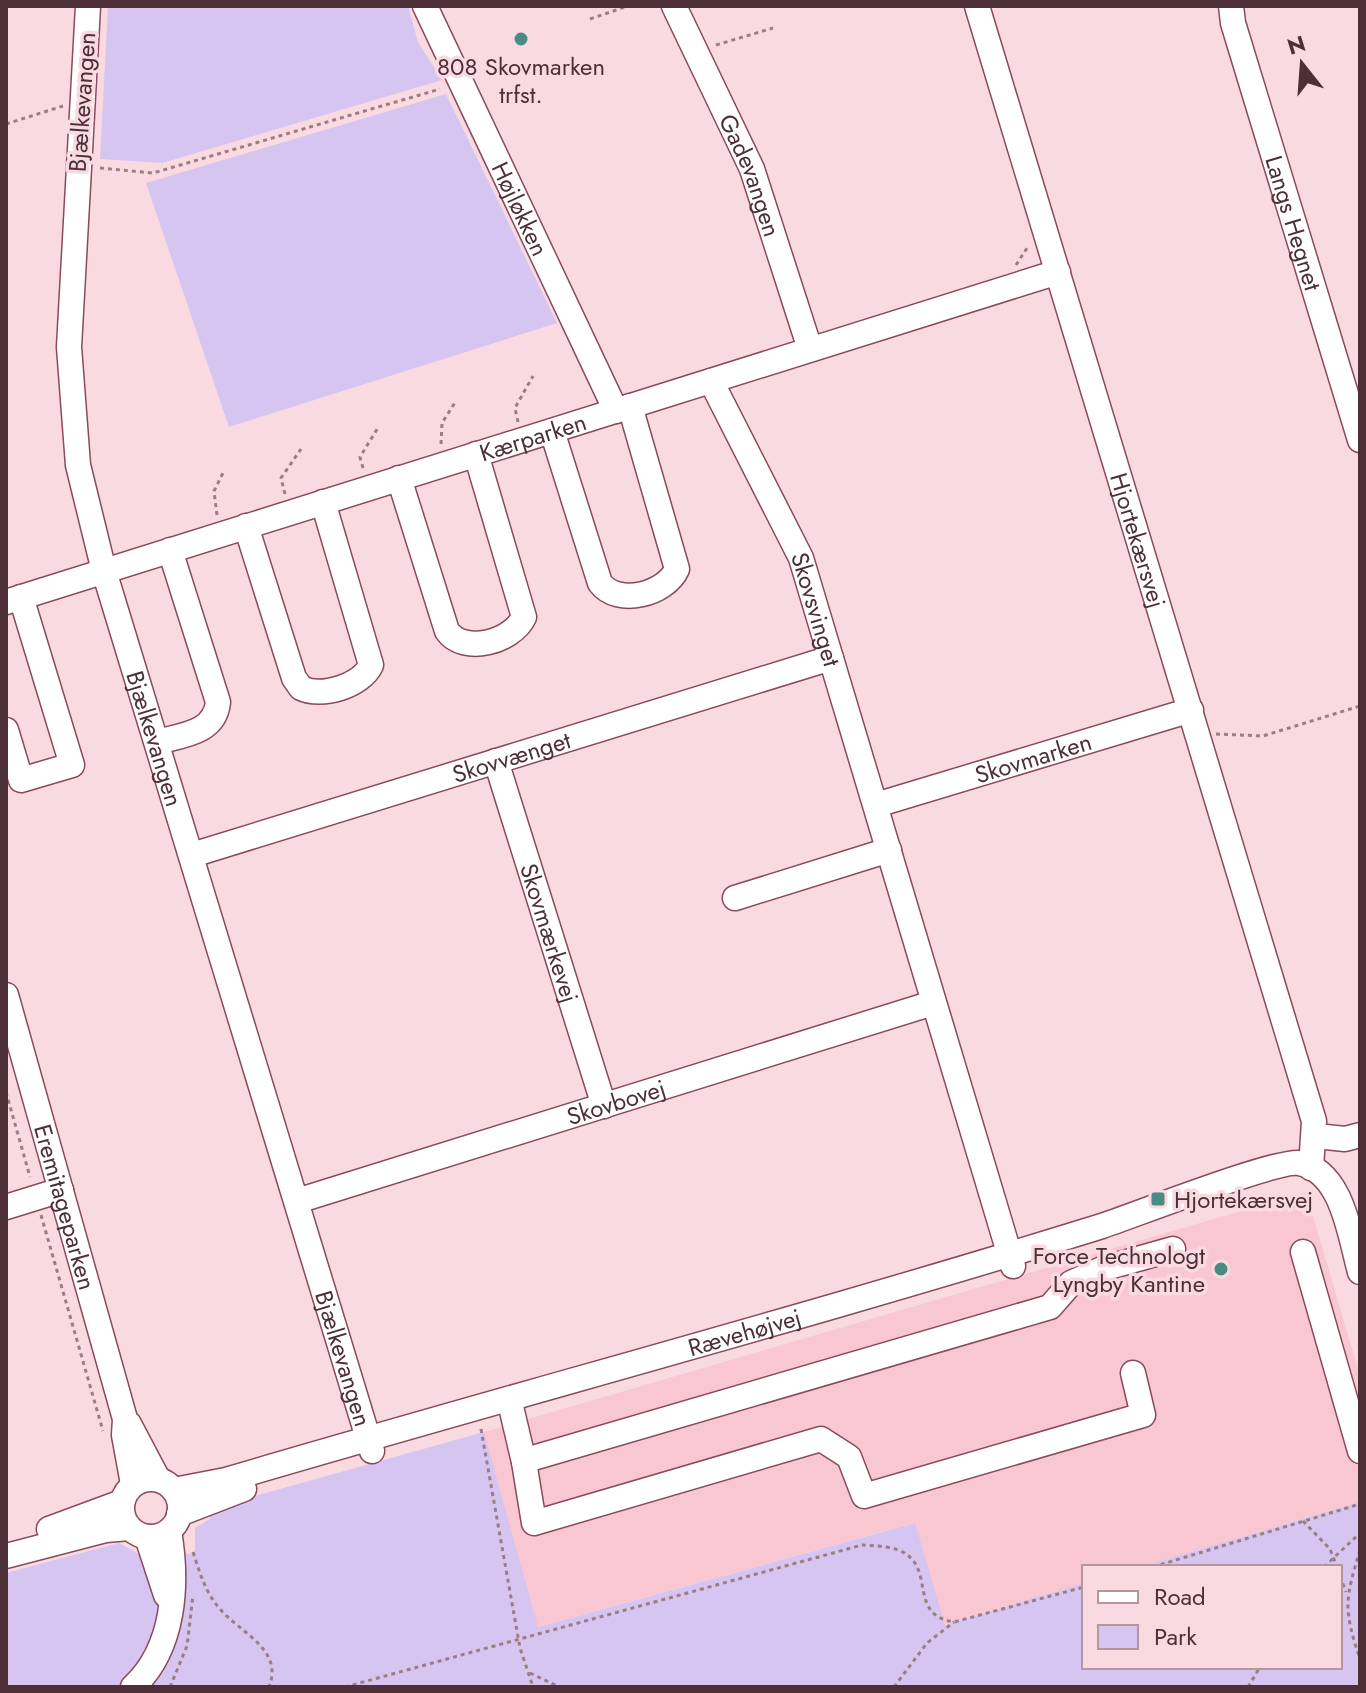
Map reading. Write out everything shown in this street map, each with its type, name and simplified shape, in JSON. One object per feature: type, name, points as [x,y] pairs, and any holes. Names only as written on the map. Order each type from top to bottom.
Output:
[{"type":"street","name":"Bjælkevangen","points":[[88,6],[69,347],[72,413],[86,502],[104,571],[370,1445]]},
{"type":"street","name":"Højløkken","points":[[425,6],[460,83],[623,409],[677,569],[667,584],[627,597],[607,592],[600,583],[552,431]]},
{"type":"street","name":"Gadevangen","points":[[674,6],[752,169],[810,349]]},
{"type":"street","name":"Hjortekærsvej","points":[[977,6],[1314,1121],[1314,1170]]},
{"type":"street","name":"Langs Hegnet","points":[[1231,6],[1233,23],[1360,440]]},
{"type":"street","name":"Kærparken","points":[[14,599],[1058,272]]},
{"type":"street","name":"Skovsvinget","points":[[711,381],[793,539],[876,805],[1011,1260]]},
{"type":"street","points":[[399,478],[447,631],[453,640],[474,645],[513,632],[524,617],[476,454]]},
{"type":"street","points":[[246,526],[294,678],[301,688],[321,693],[360,680],[371,665],[323,502]]},
{"type":"street","points":[[157,742],[203,729],[217,714],[218,702],[170,550]]},
{"type":"street","points":[[6,730],[21,780],[72,765],[14,599]]},
{"type":"street","name":"Skovvænget","points":[[192,855],[831,658]]},
{"type":"street","name":"Skovmarken","points":[[876,805],[1195,721]]},
{"type":"street","name":"Skovmærkevej","points":[[496,761],[604,1106]]},
{"type":"street","points":[[735,898],[889,850]]},
{"type":"street","name":"Eremitageparken","points":[[6,995],[125,1419],[159,1513],[122,1516],[128,1493],[125,1419]]},
{"type":"street","name":"Skovbovej","points":[[297,1201],[933,1003]]},
{"type":"street","points":[[1316,1136],[1345,1139],[1360,1135]]},
{"type":"street","name":"Rævehøjvej","points":[[6,1556],[159,1513],[226,1480],[512,1411],[1011,1260],[1275,1166],[1298,1162],[1314,1170]]},
{"type":"street","points":[[1314,1170],[1326,1178],[1337,1197],[1360,1272]]},
{"type":"street","name":"Rævehøjvej","points":[[370,1445],[1163,1218],[1314,1170]]},
{"type":"street","points":[[6,1207],[61,1190]]},
{"type":"street","points":[[524,1462],[1050,1307],[1071,1283],[1102,1269],[1174,1255],[1163,1218]]},
{"type":"street","points":[[1303,1252],[1358,1440]]},
{"type":"street","points":[[512,1411],[534,1523],[821,1439],[849,1457],[864,1496],[1143,1415],[1133,1373]]},
{"type":"street","points":[[6,1543],[128,1493],[159,1513],[169,1602],[165,1640],[142,1679],[133,1687]]},
{"type":"path","points":[[590,19],[628,6]]},
{"type":"path","points":[[696,51],[773,28]]},
{"type":"path","points":[[77,166],[153,173],[460,83]]},
{"type":"path","points":[[6,124],[81,100]]},
{"type":"path","points":[[1000,290],[1044,223]]},
{"type":"path","points":[[523,440],[515,408],[533,376]]},
{"type":"path","points":[[446,464],[439,436],[442,423],[456,401]]},
{"type":"path","points":[[367,488],[360,457],[379,426]]},
{"type":"path","points":[[291,512],[281,478],[301,449]]},
{"type":"path","points":[[223,473],[214,491],[223,534]]},
{"type":"path","points":[[1195,721],[1263,736],[1360,706]]},
{"type":"path","points":[[6,1092],[105,1438]]},
{"type":"path","points":[[479,1420],[519,1640],[533,1687]]},
{"type":"path","points":[[1160,1565],[1360,1504]]},
{"type":"path","points":[[1303,1521],[1314,1529],[1336,1565]]},
{"type":"path","points":[[1326,1565],[1360,1533]]},
{"type":"path","points":[[191,1543],[206,1589],[221,1610],[265,1650],[274,1666],[269,1687]]},
{"type":"path","points":[[345,1687],[862,1545],[905,1553],[915,1564],[926,1604],[935,1617],[954,1622]]},
{"type":"path","points":[[1346,1592],[1360,1550]]},
{"type":"path","points":[[1342,1581],[1352,1637],[1360,1659]]},
{"type":"path","points":[[894,1687],[927,1643],[954,1622],[1082,1588]]},
{"type":"path","points":[[1248,1687],[1259,1669]]},
{"type":"path","points":[[530,1673],[559,1687]]},
{"type":"shaded area","points":[[1306,1192],[1360,1376],[1360,1502],[1147,1565],[1082,1565],[1082,1584],[944,1625],[914,1523],[537,1627],[484,1432]]},
{"type":"green space","points":[[108,6],[408,6],[418,42],[442,80],[162,163],[100,159]]},
{"type":"green space","points":[[446,94],[557,323],[229,427],[146,183]]},
{"type":"green space","points":[[484,1432],[538,1627],[915,1523],[945,1625],[1082,1584],[1082,1669],[1342,1669],[1342,1565],[1147,1565],[1360,1502],[1360,1687],[6,1687],[6,1573],[119,1543],[139,1554],[146,1565],[195,1552],[195,1528],[210,1519],[209,1514],[244,1499]]},
{"type":"place","name":"808 Skovmarken trfst.","points":[[521,39]]},
{"type":"place","name":"Hjortekærsvej","points":[[1158,1199]]},
{"type":"place","name":"Force Technologt Lyngby Kantine","points":[[1221,1269]]}]
